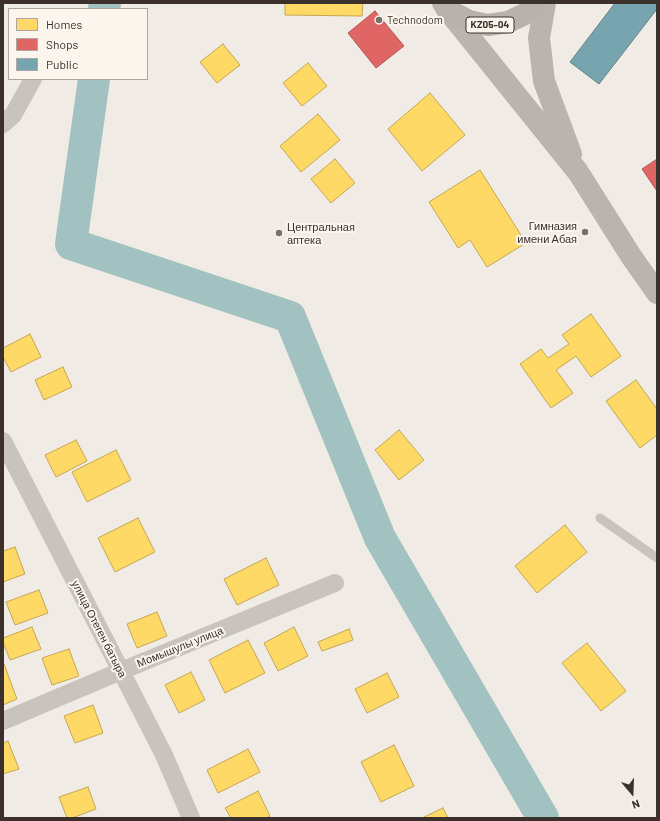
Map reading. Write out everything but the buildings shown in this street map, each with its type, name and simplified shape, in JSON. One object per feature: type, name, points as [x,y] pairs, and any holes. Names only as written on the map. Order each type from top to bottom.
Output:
[{"type":"main road","name":"KZ05-04","points":[[443,3],[452,12],[469,22],[488,25],[508,22],[526,14],[537,3]]},
{"type":"main road","points":[[443,3],[578,172],[631,256],[657,293]]},
{"type":"main road","points":[[545,3],[539,38],[544,81],[578,172]]},
{"type":"street","points":[[3,124],[13,115],[32,80]]},
{"type":"street","name":"улица Отеген батыра","points":[[3,441],[164,755],[191,818]]},
{"type":"street","name":"Момышулы улица","points":[[3,721],[335,583]]},
{"type":"lane","points":[[600,518],[657,558]]},
{"type":"waterway","points":[[104,8],[105,3]]},
{"type":"waterway","points":[[94,80],[71,244],[290,317],[380,538],[543,818]]},
{"type":"place","name":"Technodom","points":[[379,20]]},
{"type":"place","name":"Гимназия имени Абая","points":[[585,232]]},
{"type":"place","name":"Центральная аптека","points":[[279,233]]}]
